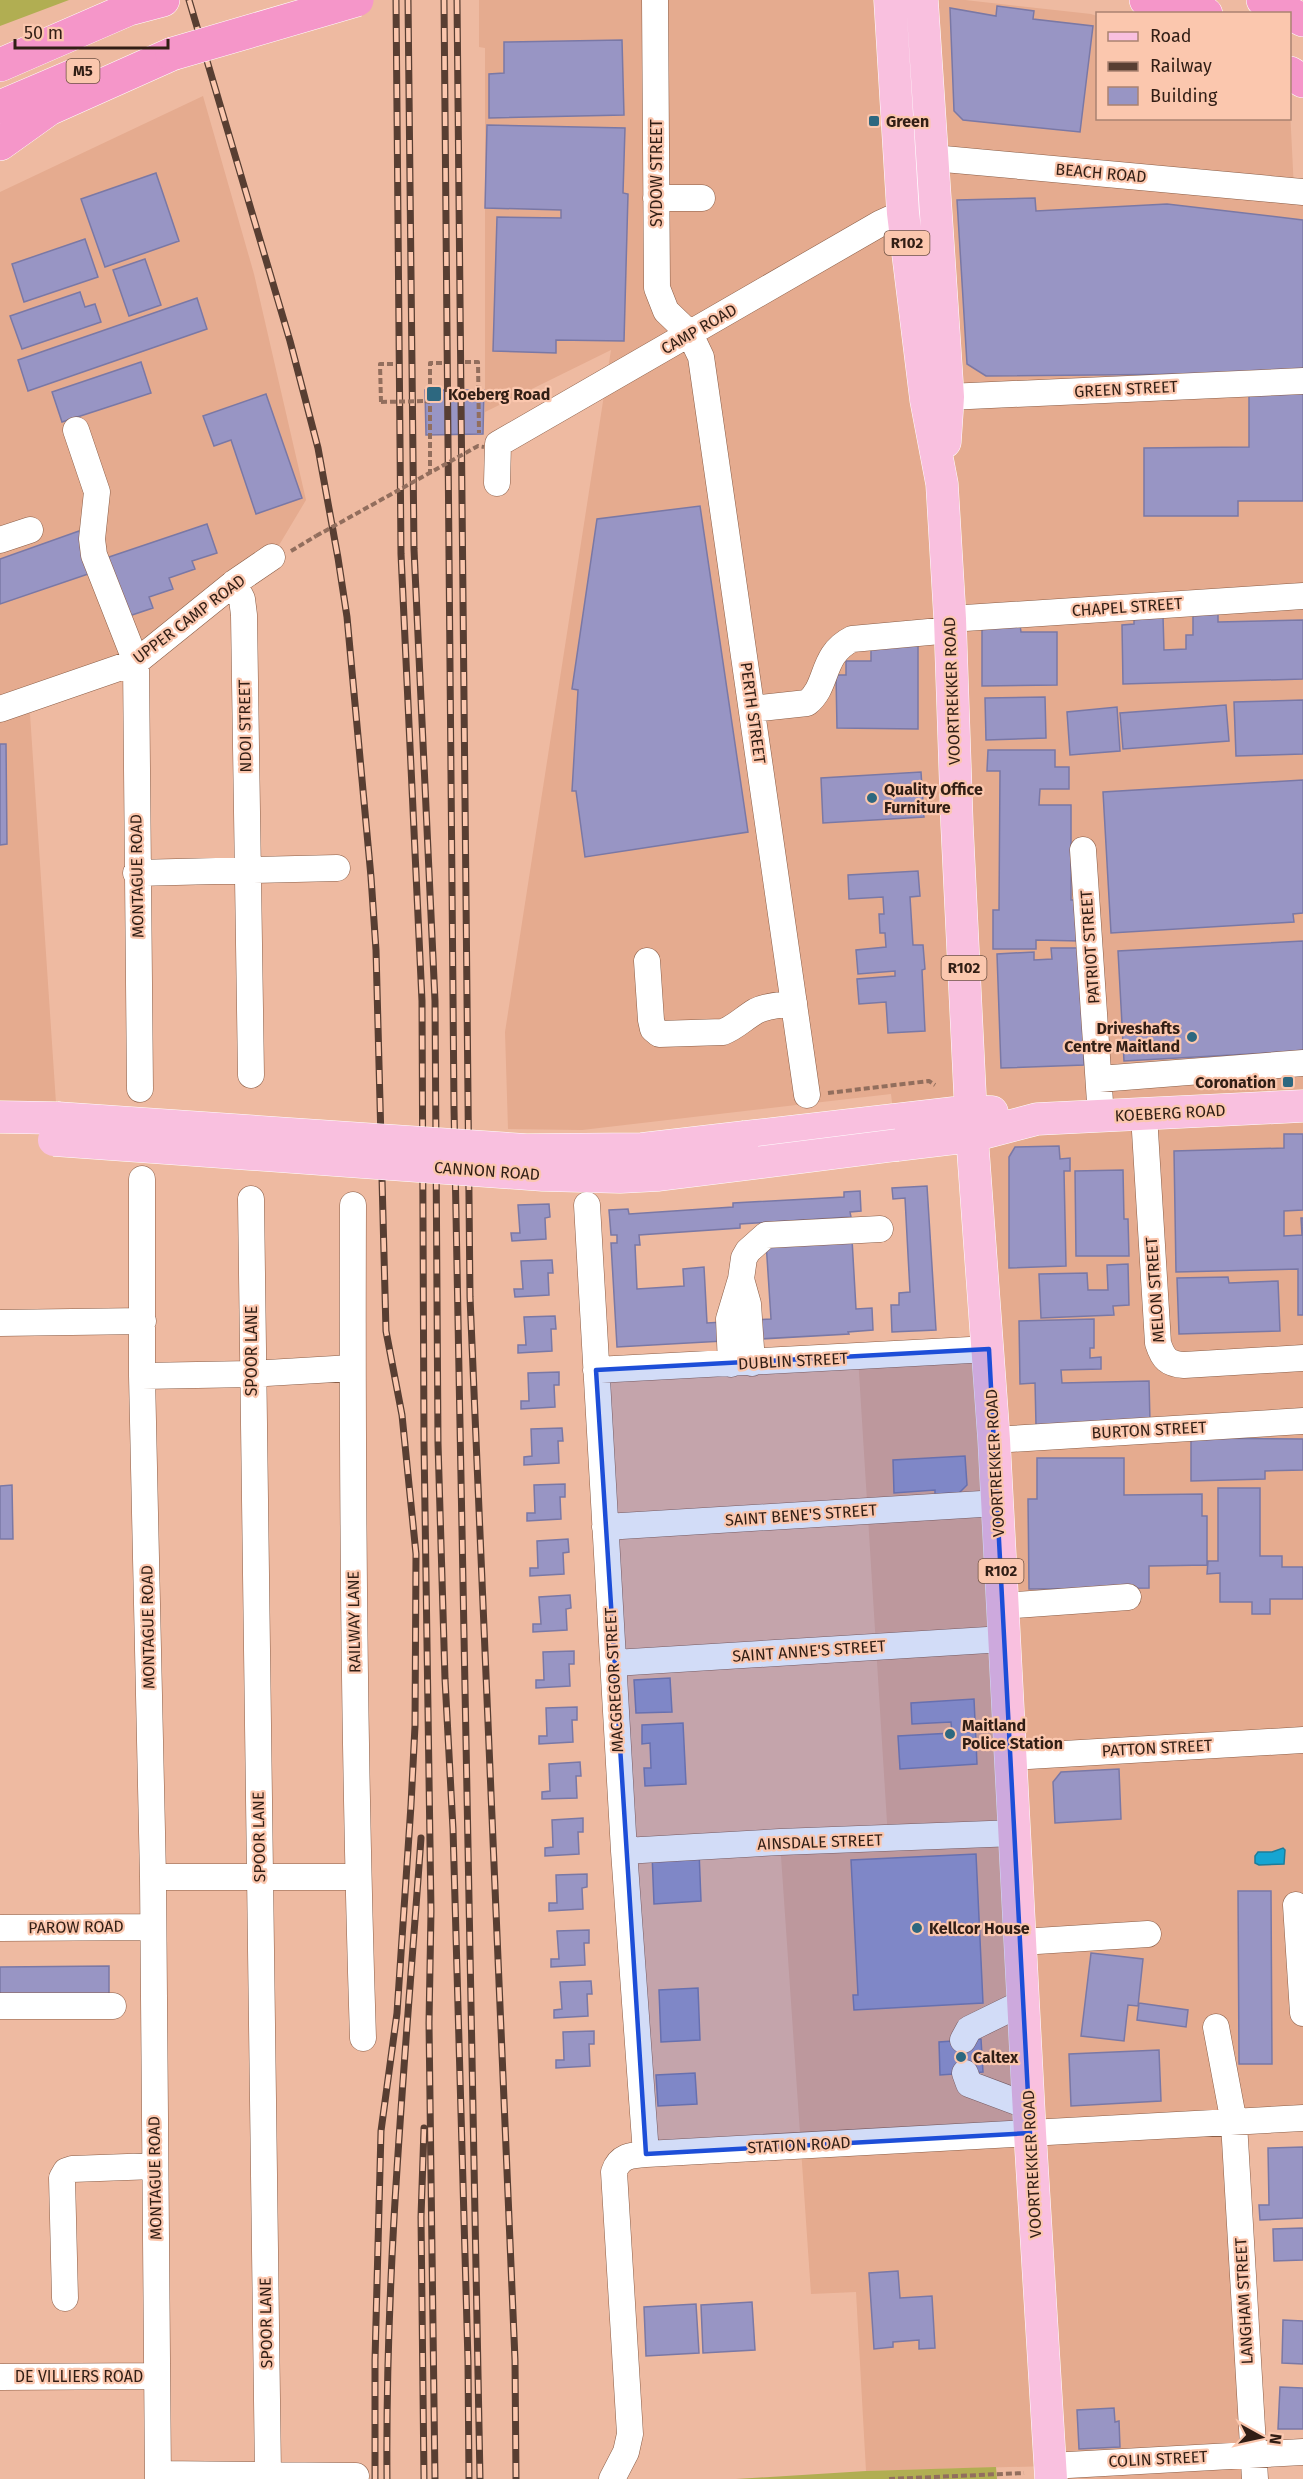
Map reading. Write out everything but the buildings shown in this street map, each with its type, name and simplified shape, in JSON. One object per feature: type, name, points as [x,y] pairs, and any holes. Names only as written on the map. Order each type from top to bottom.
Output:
[{"type":"highway","name":"M5","points":[[0,107],[169,46],[282,0]]},
{"type":"highway","points":[[0,144],[49,109],[169,46],[357,0]]},
{"type":"highway","points":[[1144,0],[1166,12]]},
{"type":"highway","points":[[1144,0],[1197,12]]},
{"type":"highway","points":[[1263,0],[1287,12]]},
{"type":"highway","name":"M5","points":[[0,66],[149,4]]},
{"type":"highway","points":[[0,40],[59,19],[149,4]]},
{"type":"main road","name":"VOORTREKKER ROAD","points":[[891,0],[903,213],[926,400],[942,484]]},
{"type":"main road","name":"VOORTREKKER ROAD","points":[[922,0],[948,397],[942,484],[957,825],[972,1124],[989,1349],[1016,1833],[1041,2473]]},
{"type":"main road","name":"KOEBERG ROAD","points":[[972,1124],[1006,1112],[1037,1119],[1303,1106]]},
{"type":"main road","name":"CANNON ROAD","points":[[0,1117],[56,1129],[526,1150],[642,1149],[896,1133],[972,1124]]},
{"type":"main road","name":"CANNON ROAD","points":[[0,1138],[56,1129]]},
{"type":"street","name":"SYDOW STREET","points":[[655,0],[657,288],[666,310],[690,334]]},
{"type":"street","name":"BEACH ROAD","points":[[900,163],[933,158],[1303,192]]},
{"type":"street","points":[[657,198],[702,198]]},
{"type":"street","name":"CAMP ROAD","points":[[497,483],[498,444],[881,223],[903,213],[936,203]]},
{"type":"street","name":"PERTH STREET","points":[[690,334],[701,357],[794,1003],[814,1094]]},
{"type":"street","name":"GREEN STREET","points":[[948,397],[1303,381]]},
{"type":"street","points":[[76,430],[97,492],[92,539],[94,555],[136,662]]},
{"type":"street","points":[[0,540],[30,530]]},
{"type":"street","name":"UPPER CAMP ROAD","points":[[0,709],[136,662],[234,583],[280,555]]},
{"type":"street","name":"NDOI STREET","points":[[234,583],[242,599],[244,615],[251,1075]]},
{"type":"street","name":"CHAPEL STREET","points":[[752,709],[807,703],[814,698],[831,658],[840,645],[852,639],[950,625],[1303,596]]},
{"type":"street","name":"MONTAGUE ROAD","points":[[136,662],[136,873],[140,1089]]},
{"type":"street","name":"PATRIOT STREET","points":[[1083,850],[1101,1117]]},
{"type":"street","points":[[136,873],[337,868]]},
{"type":"street","points":[[647,961],[651,1020],[653,1029],[659,1034],[723,1032],[732,1029],[756,1011],[771,1006],[794,1003]]},
{"type":"street","points":[[1099,1079],[1303,1064]]},
{"type":"street","name":"MELON STREET","points":[[1143,1115],[1158,1343],[1162,1357],[1171,1364],[1185,1365],[1303,1358]]},
{"type":"street","name":"MONTAGUE ROAD","points":[[142,1179],[142,1376],[153,1877],[158,2476]]},
{"type":"street","name":"SPOOR LANE","points":[[251,1199],[251,1374],[268,2475]]},
{"type":"street","name":"RAILWAY LANE","points":[[353,1205],[352,1368],[358,1877],[363,2037]]},
{"type":"street","name":"MACGREGOR STREET","points":[[587,1205],[624,1851],[646,2154]]},
{"type":"street","points":[[742,1363],[748,1304],[741,1280],[744,1258],[748,1251],[766,1235],[879,1229]]},
{"type":"street","points":[[0,1323],[143,1321]]},
{"type":"street","name":"DUBLIN STREET","points":[[596,1370],[989,1349]]},
{"type":"street","points":[[142,1376],[251,1374],[352,1368]]},
{"type":"street","name":"BURTON STREET","points":[[994,1440],[1303,1421]]},
{"type":"street","name":"SAINT BENE'S STREET","points":[[605,1527],[998,1503]]},
{"type":"street","points":[[1002,1606],[1128,1597]]},
{"type":"street","name":"SAINT ANNE'S STREET","points":[[614,1663],[1004,1639]]},
{"type":"street","name":"PATTON STREET","points":[[1012,1757],[1303,1740]]},
{"type":"street","name":"AINSDALE STREET","points":[[624,1851],[780,1842],[1016,1833]]},
{"type":"street","points":[[153,1877],[358,1877]]},
{"type":"street","points":[[1296,1905],[1303,2013]]},
{"type":"street","name":"PAROW ROAD","points":[[0,1928],[153,1927]]},
{"type":"street","points":[[1021,1942],[1148,1934]]},
{"type":"street","points":[[963,2040],[969,2029],[1024,2002]]},
{"type":"street","points":[[0,2007],[113,2006]]},
{"type":"street","name":"LANGHAM STREET","points":[[1216,2027],[1234,2122],[1254,2467]]},
{"type":"street","points":[[965,2073],[969,2084],[1029,2120]]},
{"type":"street","name":"STATION ROAD","points":[[612,2479],[626,2452],[630,2425],[614,2172],[619,2161],[624,2158],[646,2154],[1029,2120],[1234,2122],[1303,2118]]},
{"type":"street","points":[[65,2298],[62,2178],[66,2171],[155,2166]]},
{"type":"street","name":"DE VILLIERS ROAD","points":[[0,2377],[157,2376]]},
{"type":"street","name":"COLIN STREET","points":[[1041,2473],[1254,2467],[1303,2452]]},
{"type":"street","points":[[158,2476],[356,2476]]},
{"type":"path","points":[[465,362],[478,362],[478,446]]},
{"type":"path","points":[[429,473],[429,363],[443,363]]},
{"type":"path","points":[[394,364],[380,364],[381,402],[430,402]]},
{"type":"path","points":[[280,555],[478,446],[484,447]]},
{"type":"path","points":[[814,1094],[929,1081],[935,1084]]},
{"type":"path","points":[[889,2479],[1041,2473]]},
{"type":"highlighted area","points":[[989,1349],[1030,2133],[646,2154],[596,1370]]},
{"type":"shaded area","points":[[0,0],[69,0],[0,26]]},
{"type":"shaded area","points":[[479,0],[965,0],[1096,16],[1096,120],[1291,120],[1294,190],[1303,192],[1303,2118],[1235,2123],[1255,2479],[1051,2479],[1049,2466],[866,2471],[856,2292],[811,2294],[780,1842],[888,1839],[858,1357],[989,1349],[971,1112],[894,1120],[891,1094],[582,1130],[508,1129],[505,1032],[611,350],[485,412],[485,48],[479,47]]},
{"type":"shaded area","points":[[203,96],[254,274],[306,500],[272,557],[136,662],[29,699],[57,1118],[0,1117],[0,192]]},
{"type":"shaded area","points":[[996,2467],[997,2479],[736,2479],[866,2471]]},
{"type":"water","points":[[1283,1848],[1285,1850],[1284,1864],[1259,1865],[1255,1863],[1255,1856],[1258,1852],[1272,1852]]},
{"type":"railway","points":[[189,0],[290,341],[318,448],[347,617],[371,877],[376,950],[386,1331],[402,1415],[416,1554],[415,1726],[411,1805],[397,2013],[381,2131],[375,2360],[375,2479]]},
{"type":"railway","points":[[396,0],[401,554],[422,1001],[424,1443],[431,1911],[429,2023],[435,2479]]},
{"type":"railway","points":[[408,0],[414,549],[435,1001],[438,1443],[445,1679],[453,1829],[468,2361],[469,2479]]},
{"type":"railway","points":[[444,0],[454,1108],[480,2479]]},
{"type":"railway","points":[[457,0],[470,1297],[515,2360],[516,2479]]},
{"type":"railway","points":[[387,2479],[387,2399],[393,2239],[421,1838]]},
{"type":"railway","points":[[424,2128],[421,2217],[424,2479]]},
{"type":"place","name":"Green","points":[[874,121]]},
{"type":"place","name":"Koeberg Road","points":[[434,394]]},
{"type":"place","name":"Quality Office Furniture","points":[[872,798]]},
{"type":"place","name":"Driveshafts Centre Maitland","points":[[1192,1037]]},
{"type":"place","name":"Coronation","points":[[1288,1082]]},
{"type":"place","name":"Maitland Police Station","points":[[950,1734]]},
{"type":"place","name":"Kellcor House","points":[[917,1928]]},
{"type":"place","name":"Caltex","points":[[961,2057]]}]
